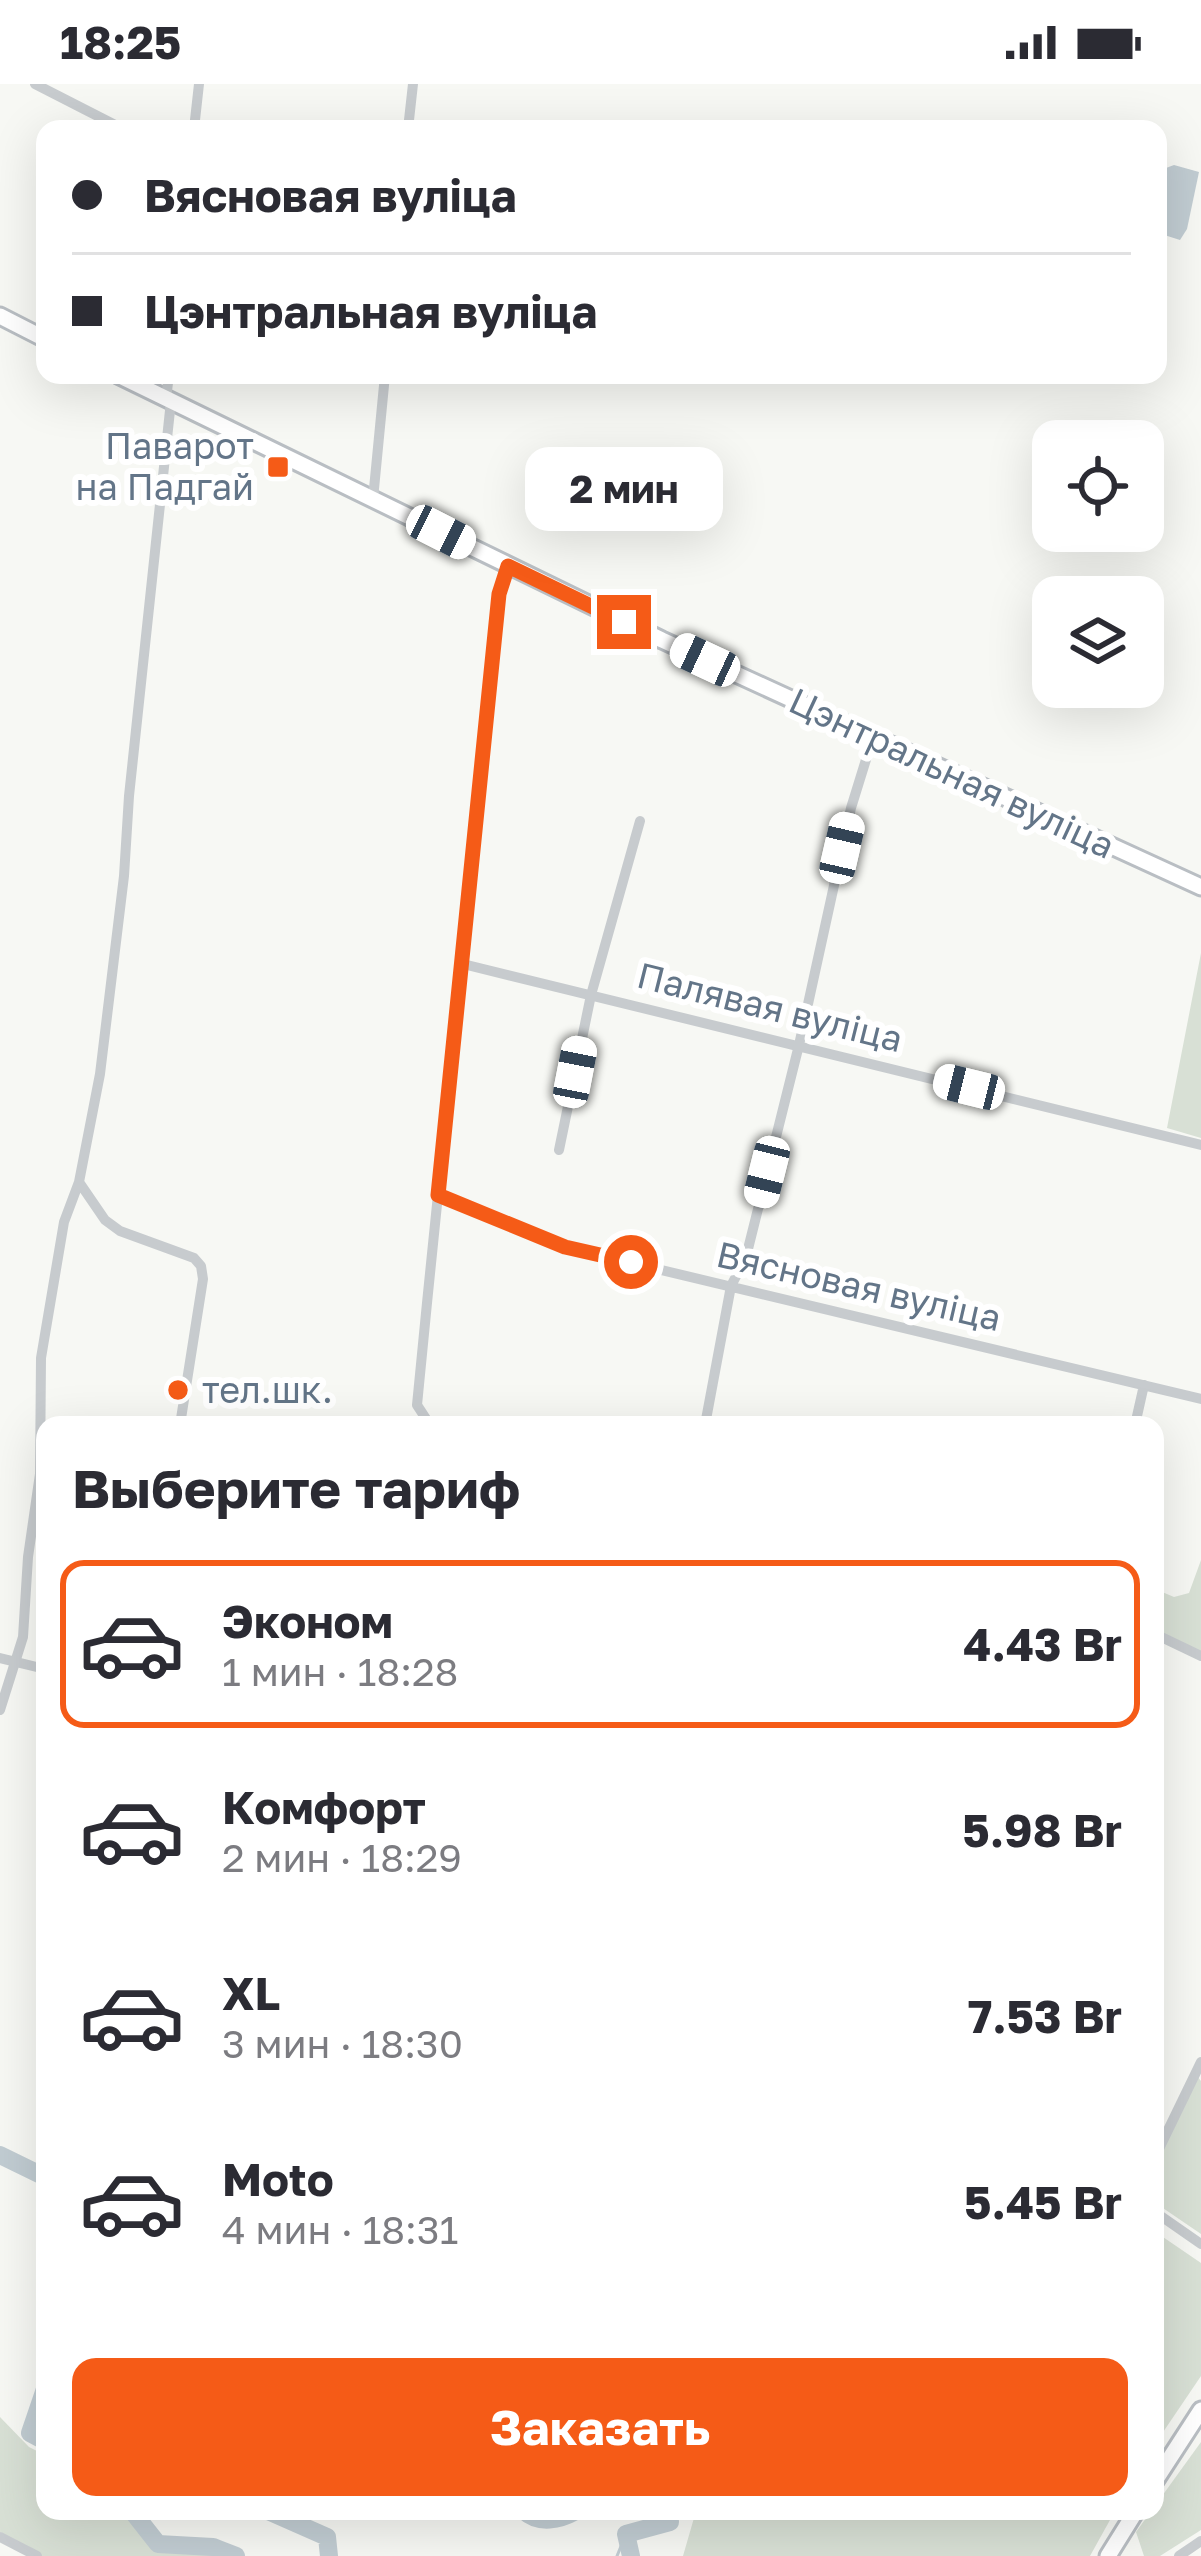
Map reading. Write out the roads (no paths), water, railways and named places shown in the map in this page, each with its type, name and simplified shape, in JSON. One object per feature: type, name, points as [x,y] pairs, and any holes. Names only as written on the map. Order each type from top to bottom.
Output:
[{"type":"street","points":[[35,84],[105,120]]},
{"type":"street","points":[[195,120],[199,84]]},
{"type":"street","points":[[409,120],[413,84]]},
{"type":"street","points":[[0,316],[36,334]]},
{"type":"street","name":"Цэнтральная вуліца","points":[[136,384],[508,566],[1201,887]]},
{"type":"street","points":[[42,1416],[41,1358],[64,1222],[79,1182],[100,1074],[124,876],[169,384]]},
{"type":"street","points":[[373,499],[384,384]]},
{"type":"street","points":[[424,1416],[417,1405],[499,594],[508,566]]},
{"type":"street","points":[[707,1416],[730,1286],[746,1257],[799,1045],[850,808],[873,737]]},
{"type":"street","points":[[560,1150],[591,995],[640,821]]},
{"type":"street","name":"Палявая вуліца","points":[[464,964],[1201,1145]]},
{"type":"street","points":[[79,1182],[105,1220],[120,1232],[194,1258],[201,1266],[181,1416]]},
{"type":"street","name":"Вясновая вуліца","points":[[438,1195],[565,1247],[1201,1399]]},
{"type":"street","points":[[1137,1416],[1144,1385]]},
{"type":"street","points":[[0,1710],[23,1637],[36,1513]]},
{"type":"street","points":[[1164,1638],[1201,1656]]},
{"type":"street","points":[[0,1658],[36,1666]]},
{"type":"street","points":[[1164,2138],[1201,2062]]},
{"type":"street","points":[[1164,2218],[1201,2244]]},
{"type":"street","points":[[1164,2467],[1201,2410]]},
{"type":"street","points":[[1108,2556],[1130,2520]]},
{"type":"street","points":[[0,2537],[37,2556]]},
{"type":"street","points":[[1179,2556],[1201,2541]]},
{"type":"waterway","points":[[0,2155],[36,2173]]},
{"type":"waterway","points":[[36,2415],[30,2433],[36,2436]]},
{"type":"waterway","points":[[139,2520],[158,2544],[213,2547],[236,2556]]},
{"type":"waterway","points":[[288,2520],[327,2537],[329,2556]]},
{"type":"waterway","points":[[631,2556],[626,2534],[670,2520]]},
{"type":"waterway","points":[[617,2556],[626,2534]]},
{"type":"place","name":"Паварот на Падгай","points":[[278,467]]},
{"type":"place","name":"тел.шк.","points":[[178,1390]]}]
